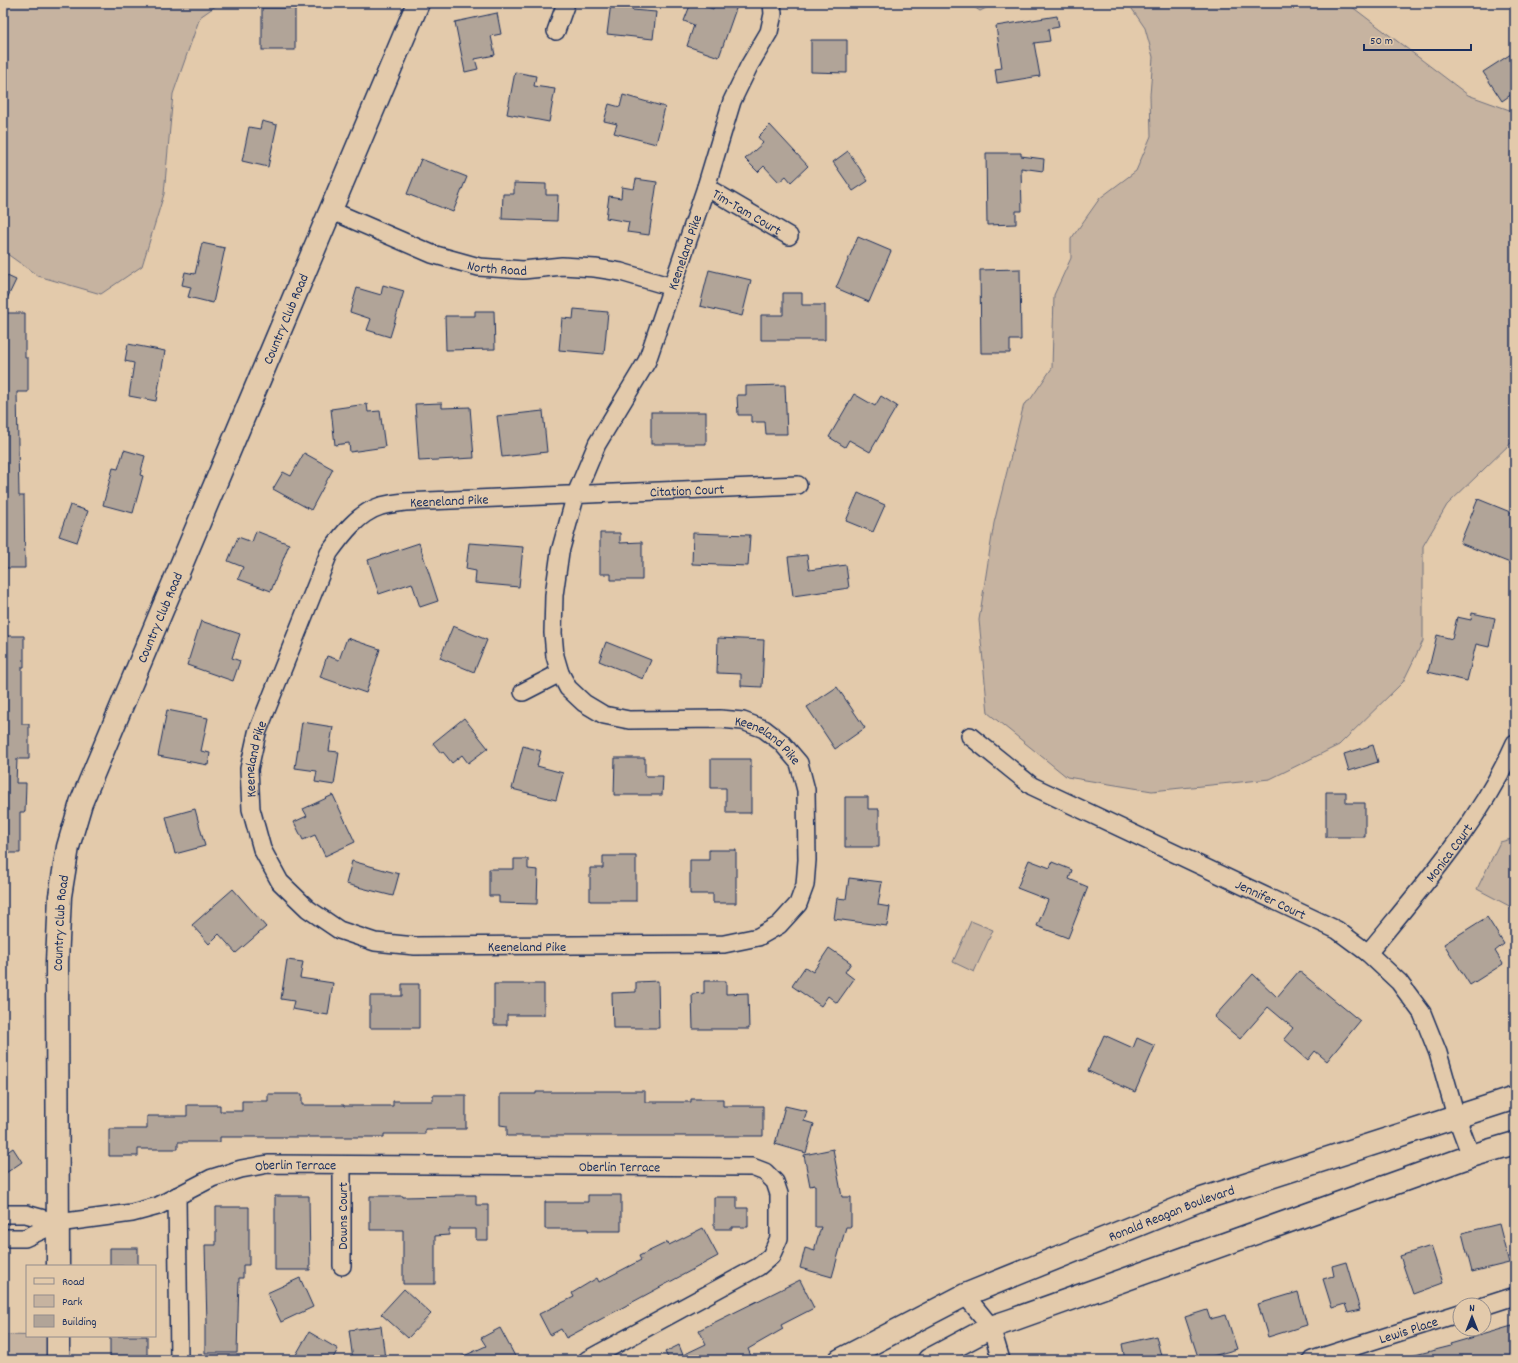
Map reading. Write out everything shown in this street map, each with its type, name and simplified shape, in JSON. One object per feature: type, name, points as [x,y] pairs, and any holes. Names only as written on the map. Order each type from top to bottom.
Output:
[{"type":"main road","name":"Country Club Road","points":[[58,1265],[57,962],[60,896],[68,847],[81,803],[418,3]]},
{"type":"main road","name":"Ronald Reagan Boulevard","points":[[840,1360],[965,1295],[1202,1199],[1515,1098]]},
{"type":"main road","points":[[929,1360],[991,1327],[1470,1156],[1515,1143]]},
{"type":"main road","points":[[58,1337],[58,1360]]},
{"type":"street","points":[[556,31],[566,3]]},
{"type":"street","name":"Keeneland Pike","points":[[576,494],[405,502],[380,506],[360,517],[342,534],[329,553],[257,733],[249,769],[251,809],[262,848],[280,882],[308,909],[339,930],[375,942],[415,946],[724,944],[758,937],[779,926],[798,904],[805,885],[807,860],[806,790],[799,763],[781,742],[764,729],[743,721],[720,719],[629,720],[604,715],[584,703],[568,688],[560,674],[555,656],[553,633],[554,595],[560,552],[576,494],[597,444],[646,361],[706,187],[732,101],[749,66],[769,32],[773,14],[772,3]]},
{"type":"street","name":"Tim-Tam Court","points":[[706,187],[789,236]]},
{"type":"street","name":"North Road","points":[[330,210],[432,254],[479,267],[523,270],[562,266],[595,268],[621,272],[672,287]]},
{"type":"street","name":"Citation Court","points":[[576,494],[798,485]]},
{"type":"street","points":[[523,692],[560,674]]},
{"type":"street","name":"Jennifer Court","points":[[970,736],[1032,786],[1336,930],[1368,953],[1399,982],[1422,1013],[1438,1053],[1456,1116],[1470,1156]]},
{"type":"street","name":"Monica Court","points":[[1368,953],[1445,858],[1506,765],[1515,743]]},
{"type":"street","name":"Oberlin Terrace","points":[[58,1223],[132,1213],[158,1206],[212,1178],[241,1169],[268,1164],[342,1166],[752,1167],[765,1172],[775,1182],[779,1194],[779,1238],[772,1256],[758,1267],[588,1360]]},
{"type":"street","name":"Downs Court","points":[[342,1166],[342,1266]]},
{"type":"street","points":[[177,1196],[179,1360]]},
{"type":"street","points":[[3,1214],[26,1214],[58,1223]]},
{"type":"street","points":[[3,1238],[25,1238],[58,1223]]},
{"type":"street","points":[[965,1295],[991,1327],[1001,1360]]},
{"type":"street","points":[[1492,1303],[1515,1296]]},
{"type":"street","name":"Lewis Place","points":[[1312,1360],[1452,1316]]},
{"type":"green space","points":[[3,3],[220,3],[200,17],[173,94],[164,194],[142,266],[101,294],[38,276],[3,251]]},
{"type":"green space","points":[[968,3],[996,3],[980,11]]},
{"type":"green space","points":[[1128,3],[1347,3],[1468,95],[1515,112],[1515,439],[1447,505],[1423,546],[1423,641],[1403,682],[1339,745],[1270,779],[1152,791],[1067,777],[988,713],[979,620],[994,523],[1024,404],[1030,400],[1052,368],[1054,295],[1071,258],[1071,239],[1100,198],[1136,171],[1151,136],[1150,95],[1153,57],[1145,28]]},
{"type":"green space","points":[[1515,838],[1515,909],[1477,889],[1500,842]]},
{"type":"green space","points":[[971,921],[993,930],[974,972],[953,962]]},
{"type":"green space","points":[[3,1335],[51,1337],[51,1360],[3,1360]]},
{"type":"building","points":[[611,3],[633,3],[632,10],[656,12],[653,39],[607,34]]},
{"type":"building","points":[[691,3],[696,3],[713,9],[715,3],[738,3],[719,57],[687,46],[694,25],[684,21]]},
{"type":"building","points":[[262,8],[295,8],[295,50],[262,50]]},
{"type":"building","points":[[497,13],[501,34],[491,36],[495,55],[475,59],[478,69],[465,72],[455,22]]},
{"type":"building","points":[[1057,16],[1059,27],[1048,29],[1050,41],[1034,43],[1040,76],[997,83],[995,69],[1002,68],[996,26]]},
{"type":"building","points":[[811,40],[847,40],[847,73],[811,72]]},
{"type":"building","points":[[1511,54],[1515,60],[1515,92],[1502,101],[1483,72]]},
{"type":"building","points":[[515,72],[536,76],[534,86],[555,89],[549,122],[507,114]]},
{"type":"building","points":[[623,95],[665,107],[656,144],[614,133],[617,124],[604,121],[609,104],[620,107]]},
{"type":"building","points":[[262,121],[277,125],[268,167],[242,161],[249,127],[260,129]]},
{"type":"building","points":[[770,125],[808,166],[791,182],[786,176],[779,182],[764,166],[758,172],[745,159],[763,143],[758,137]]},
{"type":"building","points":[[848,151],[868,181],[853,191],[833,162]]},
{"type":"building","points":[[986,153],[1021,153],[1021,156],[1044,159],[1043,171],[1021,168],[1022,211],[1016,211],[1016,224],[987,225]]},
{"type":"building","points":[[421,159],[467,177],[453,212],[407,194]]},
{"type":"building","points":[[636,179],[657,182],[649,235],[627,232],[629,222],[606,218],[609,196],[621,198],[622,187],[634,189]]},
{"type":"building","points":[[514,183],[546,184],[546,195],[558,195],[557,221],[502,219],[503,194],[514,194]]},
{"type":"building","points":[[858,237],[891,251],[869,302],[836,288]]},
{"type":"building","points":[[202,243],[225,248],[213,303],[188,297],[191,287],[182,285],[185,272],[195,274]]},
{"type":"building","points":[[1020,269],[1021,340],[1010,340],[1010,353],[981,353],[980,270]]},
{"type":"building","points":[[709,270],[751,280],[742,316],[700,306]]},
{"type":"building","points":[[3,274],[16,280],[3,307]]},
{"type":"building","points":[[383,285],[404,291],[390,337],[367,330],[371,319],[350,312],[357,288],[381,295]]},
{"type":"building","points":[[783,293],[802,293],[802,305],[825,305],[825,340],[761,340],[761,315],[783,315]]},
{"type":"building","points":[[574,309],[608,312],[604,354],[559,350],[562,318],[573,319]]},
{"type":"building","points":[[475,311],[494,311],[495,349],[446,350],[445,316],[475,316]]},
{"type":"building","points":[[3,313],[25,313],[25,358],[28,358],[28,392],[17,392],[19,496],[24,496],[25,568],[3,568]]},
{"type":"building","points":[[128,344],[165,351],[156,401],[129,396],[134,363],[125,361]]},
{"type":"building","points":[[785,385],[787,434],[766,434],[765,422],[751,422],[751,415],[738,415],[737,395],[746,395],[746,386]]},
{"type":"building","points":[[854,394],[875,406],[881,396],[897,406],[870,452],[849,440],[845,447],[829,437]]},
{"type":"building","points":[[442,403],[442,408],[470,407],[474,458],[419,461],[415,404]]},
{"type":"building","points":[[367,404],[368,412],[380,411],[385,447],[350,452],[349,443],[335,445],[331,409]]},
{"type":"building","points":[[543,411],[547,452],[502,457],[497,416]]},
{"type":"building","points":[[651,412],[706,412],[706,444],[651,444]]},
{"type":"building","points":[[124,450],[145,456],[140,475],[143,476],[133,513],[103,505],[113,468],[118,469]]},
{"type":"building","points":[[304,453],[333,469],[311,510],[273,489],[283,472],[291,476]]},
{"type":"building","points":[[858,493],[885,505],[873,532],[846,521]]},
{"type":"building","points":[[1478,499],[1515,514],[1515,565],[1460,543]]},
{"type":"building","points":[[70,505],[88,511],[77,542],[59,536]]},
{"type":"building","points":[[256,531],[289,544],[271,591],[238,579],[243,567],[228,561],[238,537],[252,542]]},
{"type":"building","points":[[600,533],[620,533],[620,543],[642,542],[642,580],[611,580],[611,574],[600,574]]},
{"type":"building","points":[[693,533],[750,535],[748,566],[692,564]]},
{"type":"building","points":[[419,543],[438,601],[420,607],[412,583],[379,594],[368,560]]},
{"type":"building","points":[[469,543],[523,547],[519,587],[475,583],[476,571],[466,569]]},
{"type":"building","points":[[807,555],[809,570],[846,565],[849,588],[793,596],[788,557]]},
{"type":"building","points":[[1472,613],[1495,618],[1489,647],[1476,644],[1467,681],[1428,672],[1437,635],[1452,639],[1457,617],[1471,620]]},
{"type":"building","points":[[201,621],[240,634],[232,658],[240,661],[233,681],[187,665]]},
{"type":"building","points":[[453,626],[487,640],[474,672],[440,658]]},
{"type":"building","points":[[5,636],[24,636],[24,667],[22,667],[22,724],[29,724],[29,759],[17,759],[16,783],[26,783],[25,812],[20,812],[20,853],[3,853],[3,646],[5,646]]},
{"type":"building","points":[[347,638],[380,649],[366,693],[320,677],[327,656],[339,660]]},
{"type":"building","points":[[718,638],[764,640],[762,687],[741,686],[741,674],[717,673]]},
{"type":"building","points":[[606,642],[651,660],[643,679],[599,661]]},
{"type":"building","points":[[837,687],[865,728],[835,749],[807,707]]},
{"type":"building","points":[[167,710],[208,718],[201,751],[210,753],[208,765],[158,756]]},
{"type":"building","points":[[464,718],[488,748],[468,763],[462,755],[452,763],[433,743]]},
{"type":"building","points":[[302,722],[333,727],[329,751],[339,752],[334,785],[315,782],[317,771],[295,768]]},
{"type":"building","points":[[1373,745],[1378,762],[1349,771],[1344,754]]},
{"type":"building","points":[[523,746],[541,751],[537,766],[563,773],[556,800],[512,789]]},
{"type":"building","points":[[615,758],[645,758],[645,776],[663,776],[662,795],[614,795]]},
{"type":"building","points":[[711,759],[751,759],[751,813],[726,813],[726,788],[711,788]]},
{"type":"building","points":[[1326,792],[1346,792],[1346,803],[1365,803],[1365,837],[1326,837]]},
{"type":"building","points":[[333,795],[355,842],[325,856],[315,835],[303,840],[294,822],[307,816],[303,809]]},
{"type":"building","points":[[845,797],[868,797],[868,809],[879,809],[879,847],[845,847]]},
{"type":"building","points":[[195,809],[205,846],[175,854],[166,817]]},
{"type":"building","points":[[709,850],[736,850],[736,903],[713,903],[713,894],[690,894],[690,860],[709,860]]},
{"type":"building","points":[[603,856],[636,856],[636,901],[590,901],[590,868],[603,868]]},
{"type":"building","points":[[514,859],[528,859],[528,869],[538,870],[537,904],[499,903],[499,896],[489,896],[489,869],[514,869]]},
{"type":"building","points":[[1029,860],[1050,868],[1052,862],[1072,870],[1069,879],[1088,887],[1068,938],[1037,926],[1048,900],[1017,888]]},
{"type":"building","points":[[352,861],[399,874],[393,896],[346,884]]},
{"type":"building","points":[[849,878],[882,882],[878,905],[890,907],[887,926],[834,919],[837,898],[846,899]]},
{"type":"building","points":[[233,889],[266,927],[236,953],[219,934],[209,944],[192,925]]},
{"type":"building","points":[[1487,917],[1504,944],[1495,951],[1503,964],[1470,985],[1444,944]]},
{"type":"building","points":[[829,948],[851,963],[845,972],[854,979],[837,1003],[828,996],[821,1006],[792,986],[805,967],[813,972]]},
{"type":"building","points":[[287,960],[303,962],[300,978],[333,983],[328,1015],[292,1009],[294,1001],[281,999]]},
{"type":"building","points":[[1299,971],[1360,1021],[1327,1061],[1315,1051],[1308,1060],[1284,1039],[1293,1028],[1268,1007],[1240,1039],[1214,1017],[1253,974],[1277,997]]},
{"type":"building","points":[[658,981],[659,1028],[613,1028],[612,993],[636,992],[636,982]]},
{"type":"building","points":[[704,981],[726,981],[726,994],[748,993],[749,1029],[693,1029],[692,994],[704,993]]},
{"type":"building","points":[[402,984],[419,984],[419,1028],[370,1028],[370,996],[402,996]]},
{"type":"building","points":[[494,984],[544,984],[544,1015],[507,1015],[507,1025],[494,1025]]},
{"type":"building","points":[[1104,1035],[1133,1048],[1137,1038],[1155,1046],[1135,1092],[1088,1071]]},
{"type":"building","points":[[645,1091],[645,1102],[691,1102],[691,1099],[723,1099],[723,1106],[763,1106],[763,1136],[507,1136],[507,1126],[500,1125],[500,1094],[536,1094],[536,1092]]},
{"type":"building","points":[[268,1094],[302,1094],[302,1105],[344,1106],[393,1106],[393,1101],[433,1101],[433,1095],[466,1095],[466,1129],[425,1129],[425,1134],[384,1134],[384,1137],[220,1137],[220,1142],[178,1142],[178,1149],[138,1149],[138,1156],[109,1156],[109,1129],[147,1129],[147,1116],[187,1116],[187,1105],[220,1105],[220,1111],[242,1111],[242,1101],[268,1101]]},
{"type":"building","points":[[785,1106],[807,1111],[804,1121],[814,1124],[806,1153],[775,1144]]},
{"type":"building","points":[[13,1148],[22,1162],[3,1175],[3,1155]]},
{"type":"building","points":[[833,1149],[842,1197],[851,1197],[851,1227],[846,1227],[832,1277],[800,1268],[805,1248],[815,1251],[821,1227],[815,1227],[815,1185],[810,1186],[804,1155]]},
{"type":"building","points":[[476,1195],[476,1205],[488,1205],[488,1240],[476,1240],[476,1229],[449,1229],[449,1235],[435,1236],[435,1284],[403,1284],[403,1230],[370,1230],[370,1196],[403,1197]]},
{"type":"building","points":[[588,1195],[621,1195],[621,1231],[545,1229],[545,1202],[588,1202]]},
{"type":"building","points":[[275,1196],[309,1196],[310,1270],[275,1270]]},
{"type":"building","points":[[714,1197],[737,1197],[737,1208],[748,1208],[748,1227],[714,1229]]},
{"type":"building","points":[[216,1207],[249,1207],[249,1265],[243,1265],[243,1278],[239,1278],[237,1353],[205,1353],[205,1324],[207,1324],[205,1245],[216,1245]]},
{"type":"building","points":[[1499,1224],[1509,1263],[1472,1272],[1462,1233]]},
{"type":"building","points":[[703,1228],[718,1256],[566,1338],[561,1329],[550,1335],[539,1314],[574,1297],[572,1293],[597,1278],[599,1282],[641,1260],[639,1256],[668,1242],[669,1245]]},
{"type":"building","points":[[1431,1246],[1443,1283],[1413,1294],[1400,1256]]},
{"type":"building","points":[[110,1248],[138,1248],[138,1265],[110,1265]]},
{"type":"building","points":[[1346,1262],[1360,1310],[1348,1313],[1345,1304],[1332,1308],[1323,1279],[1334,1276],[1332,1266]]},
{"type":"building","points":[[300,1278],[313,1307],[281,1322],[267,1293]]},
{"type":"building","points":[[800,1280],[814,1308],[781,1325],[783,1329],[748,1349],[751,1356],[743,1360],[669,1360],[665,1352],[679,1345],[683,1355],[706,1344],[699,1330]]},
{"type":"building","points":[[404,1289],[431,1314],[408,1338],[381,1314]]},
{"type":"building","points":[[1298,1292],[1307,1325],[1268,1337],[1258,1304]]},
{"type":"building","points":[[1207,1310],[1210,1319],[1226,1315],[1237,1349],[1199,1360],[1185,1317]]},
{"type":"building","points":[[381,1326],[385,1359],[353,1360],[349,1330]]},
{"type":"building","points":[[1512,1326],[1515,1336],[1515,1360],[1411,1360],[1411,1356],[1451,1346],[1450,1344],[1474,1337],[1492,1337],[1492,1332]]},
{"type":"building","points":[[500,1328],[517,1360],[455,1360],[486,1346],[481,1338]]},
{"type":"building","points":[[309,1332],[338,1349],[332,1360],[293,1360]]},
{"type":"building","points":[[1156,1336],[1162,1360],[1125,1360],[1122,1344]]},
{"type":"building","points":[[110,1337],[147,1337],[147,1360],[110,1360]]}]
